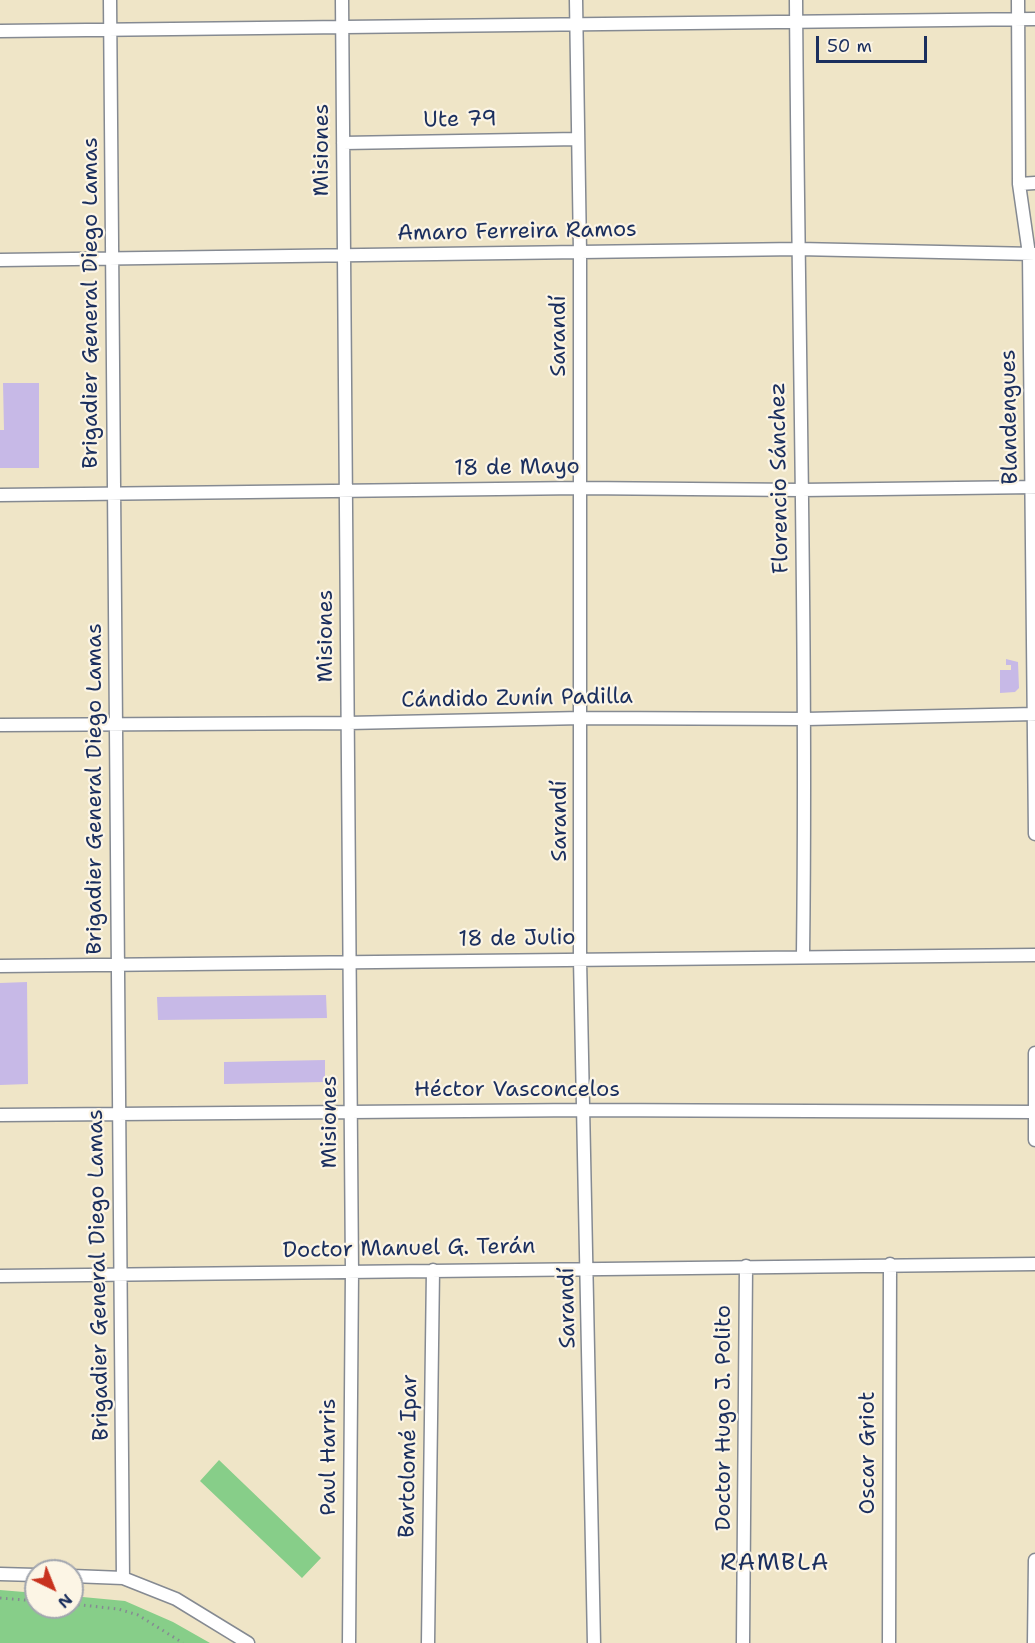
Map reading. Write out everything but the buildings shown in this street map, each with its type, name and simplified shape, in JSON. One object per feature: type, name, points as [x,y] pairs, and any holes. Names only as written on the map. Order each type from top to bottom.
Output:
[{"type":"street","name":"Brigadier General Diego Lamas","points":[[110,0],[123,1578]]},
{"type":"street","name":"Misiones","points":[[342,0],[352,1271]]},
{"type":"street","name":"Sarandí","points":[[576,0],[580,252],[582,718],[580,959],[594,1643]]},
{"type":"street","name":"Florencio Sánchez","points":[[796,0],[801,490],[806,719],[803,956]]},
{"type":"street","name":"Blandengues","points":[[1018,0],[1020,184],[1032,254],[1035,834]]},
{"type":"street","points":[[0,31],[1035,19]]},
{"type":"street","name":"Ute 79","points":[[343,143],[578,139]]},
{"type":"street","points":[[1020,184],[1035,183]]},
{"type":"street","name":"Amaro Ferreira Ramos","points":[[0,260],[798,249],[1032,254]]},
{"type":"street","name":"18 de Mayo","points":[[0,495],[580,488],[801,490],[1034,487]]},
{"type":"street","name":"Cándido Zunín Padilla","points":[[0,725],[348,723],[582,718],[806,719],[1034,714]]},
{"type":"street","name":"18 de Julio","points":[[0,966],[1035,955]]},
{"type":"street","points":[[1035,1053],[1035,1140]]},
{"type":"street","name":"Héctor Vasconcelos","points":[[0,1115],[583,1110],[1034,1112]]},
{"type":"street","name":"Oscar Griot","points":[[889,1643],[890,1264]]},
{"type":"street","name":"Doctor Manuel G. Terán","points":[[0,1276],[1035,1264]]},
{"type":"street","name":"Doctor Hugo J. Polito","points":[[743,1643],[746,1266]]},
{"type":"street","name":"Bartolomé Ipar","points":[[428,1643],[433,1270]]},
{"type":"street","name":"Paul Harris","points":[[349,1643],[352,1271]]},
{"type":"street","points":[[1034,1643],[1035,1560]]},
{"type":"street","points":[[0,1574],[24,1575]]},
{"type":"street","points":[[84,1576],[123,1578],[176,1599],[248,1643]]},
{"type":"path","points":[[0,1598],[24,1600]]},
{"type":"path","points":[[84,1605],[118,1609],[138,1615],[183,1643]]},
{"type":"green space","points":[[219,1460],[321,1558],[302,1578],[200,1481]]},
{"type":"green space","points":[[0,1590],[24,1592],[24,1619],[84,1619],[84,1597],[125,1601],[173,1622],[210,1643],[0,1643]]},
{"type":"district","name":"RAMBLA","points":[[775,1564]]}]
